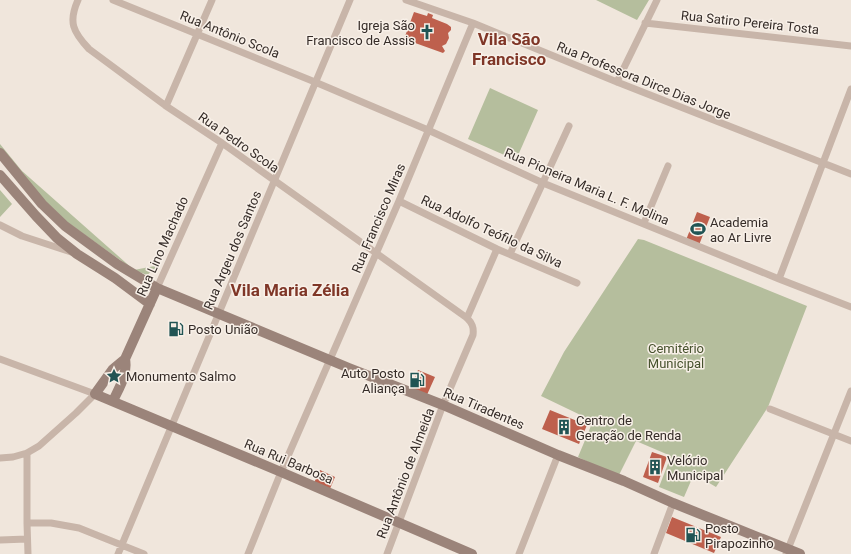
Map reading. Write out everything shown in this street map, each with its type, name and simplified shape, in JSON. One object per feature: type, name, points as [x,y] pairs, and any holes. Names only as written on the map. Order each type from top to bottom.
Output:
[{"type":"main road","name":"Rua Tiradentes","points":[[0,153],[42,204],[65,226],[116,264],[157,288],[443,405],[558,455],[624,481],[787,552],[800,554]]},
{"type":"main road","points":[[0,175],[57,238],[77,254],[115,278],[150,304]]},
{"type":"main road","name":"Rua Lino Machado","points":[[95,394],[113,369],[125,359],[157,288]]},
{"type":"main road","name":"Rua Lino Machado","points":[[113,401],[124,376],[126,364],[125,359]]},
{"type":"main road","name":"Rua Rui Barbosa","points":[[95,394],[472,554]]},
{"type":"street","name":"Rua Pedro Scola","points":[[78,0],[73,12],[72,20],[74,30],[89,49],[166,106],[376,252],[467,318]]},
{"type":"street","name":"Rua Antônio Scola","points":[[113,0],[315,82]]},
{"type":"street","points":[[166,106],[212,0]]},
{"type":"street","name":"Rua Argeu dos Santos","points":[[118,554],[350,0]]},
{"type":"street","name":"Rua Professora Dirce Dias Jorge","points":[[406,0],[473,24],[851,174]]},
{"type":"street","points":[[617,82],[657,0]]},
{"type":"street","name":"Rua Satiro Pereira Tosta","points":[[645,23],[851,46]]},
{"type":"street","name":"Rua Francisco Miras","points":[[248,554],[281,472],[399,201],[473,24]]},
{"type":"street","name":"Rua Pioneira Maria L. F. Molina","points":[[315,82],[428,130],[543,183],[851,307]]},
{"type":"street","points":[[779,279],[851,89]]},
{"type":"street","points":[[510,254],[569,126]]},
{"type":"street","name":"Rua Lino Machado","points":[[157,288],[222,144]]},
{"type":"street","points":[[644,223],[668,166]]},
{"type":"street","name":"Rua Adolfo Teófilo da Silva","points":[[399,201],[497,249],[576,283]]},
{"type":"street","points":[[0,225],[22,236],[77,254]]},
{"type":"street","points":[[467,318],[497,249]]},
{"type":"street","name":"Rua Antônio de Almeida","points":[[387,554],[443,405],[473,335],[473,325],[467,318]]},
{"type":"street","points":[[0,359],[95,394]]},
{"type":"street","points":[[787,552],[851,391]]},
{"type":"street","name":"Rua Lino Machado","points":[[0,458],[13,457],[27,453],[39,446],[95,394]]},
{"type":"street","points":[[770,409],[851,441]]},
{"type":"street","points":[[27,453],[28,554]]},
{"type":"street","points":[[519,554],[558,455]]},
{"type":"street","points":[[654,554],[673,503]]},
{"type":"street","points":[[27,523],[65,524],[79,528],[144,554]]},
{"type":"street","points":[[0,540],[27,539]]},
{"type":"green space","points":[[596,0],[649,0],[637,20]]},
{"type":"green space","points":[[490,88],[538,110],[516,160],[468,139]]},
{"type":"green space","points":[[0,144],[22,171],[134,270],[67,222],[39,195],[0,148]]},
{"type":"green space","points":[[0,190],[12,204],[0,217]]},
{"type":"green space","name":"Cemitério Municipal","points":[[638,239],[644,240],[807,306],[768,407],[716,487],[694,474],[684,497],[659,487],[671,456],[636,441],[618,477],[578,457],[593,421],[541,396],[564,352]]},
{"type":"green space","points":[[160,265],[147,275],[134,270]]},
{"type":"building","name":"Igreja São Francisco de Assis","points":[[414,12],[427,16],[428,13],[433,15],[432,18],[451,27],[451,30],[448,33],[449,38],[446,44],[442,46],[445,51],[443,53],[404,39]]},
{"type":"building","name":"Academia ao Ar Livre","points":[[697,212],[710,217],[699,245],[686,240]]},
{"type":"building","points":[[418,370],[435,377],[426,397],[410,390]]},
{"type":"building","name":"Centro de Geração de Renda","points":[[550,410],[587,425],[579,444],[542,429]]},
{"type":"building","name":"Velório Municipal","points":[[652,452],[667,457],[658,483],[643,477]]},
{"type":"building","points":[[320,470],[335,477],[329,491],[313,485]]},
{"type":"building","name":"Posto Pirapozinho","points":[[672,517],[721,537],[714,553],[666,533]]},
{"type":"place","name":"Igreja São Francisco de Assis","points":[[427,32]]},
{"type":"place","name":"Academia ao Ar Livre","points":[[698,229]]},
{"type":"place","name":"Posto União","points":[[176,329]]},
{"type":"place","name":"Monumento Salmo","points":[[114,376]]},
{"type":"place","name":"Auto Posto Aliança","points":[[417,380]]},
{"type":"place","name":"Centro de Geração de Renda","points":[[564,427]]},
{"type":"place","name":"Velório Municipal","points":[[655,467]]},
{"type":"place","name":"Posto Pirapozinho","points":[[693,535]]},
{"type":"district","name":"Vila São Francisco","points":[[509,49]]},
{"type":"district","name":"Vila Maria Zélia","points":[[290,290]]}]
